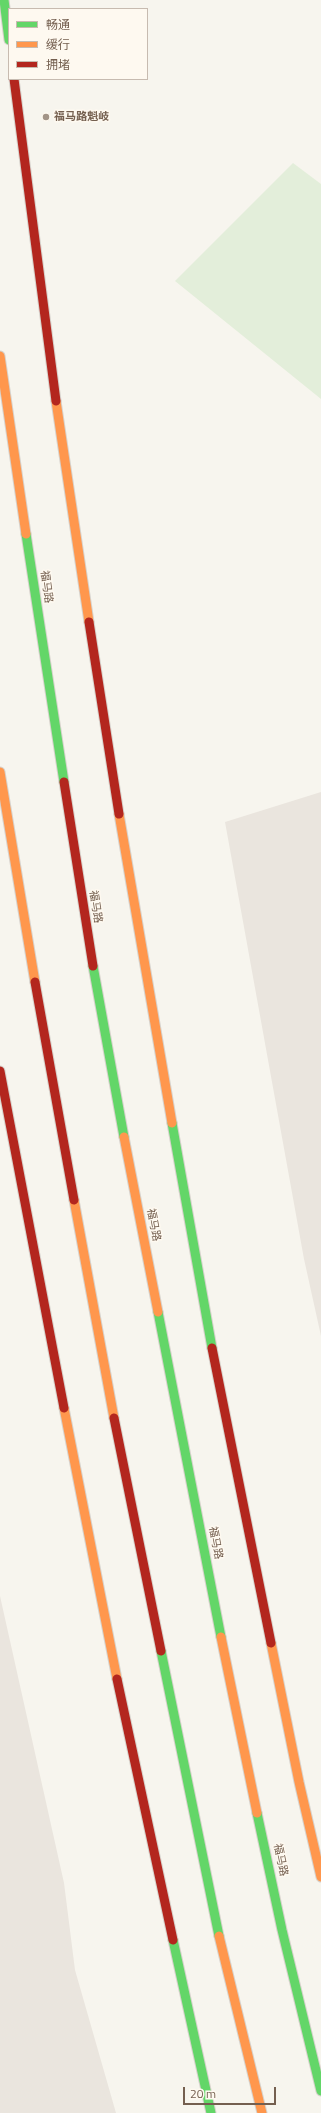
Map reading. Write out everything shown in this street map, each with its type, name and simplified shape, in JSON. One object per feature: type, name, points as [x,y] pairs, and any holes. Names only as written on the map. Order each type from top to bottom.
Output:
[{"type":"main road","points":[[4,0],[8,32]]},
{"type":"main road","points":[[14,80],[46,334],[109,757],[189,1222],[222,1400],[299,1782],[321,1878]]},
{"type":"main road","name":"福马路","points":[[0,356],[57,742],[104,1031],[225,1658],[282,1930],[321,2091]]},
{"type":"main road","points":[[0,772],[46,1048],[109,1394],[220,1939],[262,2113]]},
{"type":"main road","points":[[0,1070],[110,1651],[211,2113]]},
{"type":"shaded area","points":[[321,792],[321,1336],[304,1259],[225,822]]},
{"type":"shaded area","points":[[0,1596],[64,1883],[75,1970],[116,2113],[0,2113]]},
{"type":"green space","points":[[293,163],[321,184],[321,399],[175,281]]},
{"type":"traffic: fast","points":[[4,0],[8,32]]},
{"type":"traffic: fast","points":[[26,534],[64,782]]},
{"type":"traffic: fast","points":[[93,966],[124,1137]]},
{"type":"traffic: fast","points":[[172,1123],[212,1348]]},
{"type":"traffic: fast","points":[[158,1312],[221,1637]]},
{"type":"traffic: fast","points":[[161,1651],[219,1936]]},
{"type":"traffic: fast","points":[[257,1813],[282,1930],[321,2091]]},
{"type":"traffic: fast","points":[[173,1940],[211,2113]]},
{"type":"traffic: slow","points":[[0,356],[26,534]]},
{"type":"traffic: slow","points":[[56,401],[89,622]]},
{"type":"traffic: slow","points":[[0,772],[35,982]]},
{"type":"traffic: slow","points":[[119,814],[172,1123]]},
{"type":"traffic: slow","points":[[124,1137],[158,1312]]},
{"type":"traffic: slow","points":[[74,1200],[114,1418]]},
{"type":"traffic: slow","points":[[64,1408],[117,1679]]},
{"type":"traffic: slow","points":[[221,1637],[257,1813]]},
{"type":"traffic: slow","points":[[271,1643],[299,1782],[321,1877]]},
{"type":"traffic: slow","points":[[219,1936],[262,2113]]},
{"type":"traffic: jam","points":[[14,80],[56,401]]},
{"type":"traffic: jam","points":[[89,622],[119,814]]},
{"type":"traffic: jam","points":[[64,782],[93,966]]},
{"type":"traffic: jam","points":[[35,982],[74,1200]]},
{"type":"traffic: jam","points":[[0,1071],[64,1408]]},
{"type":"traffic: jam","points":[[212,1348],[271,1643]]},
{"type":"traffic: jam","points":[[114,1418],[161,1651]]},
{"type":"traffic: jam","points":[[117,1679],[173,1940]]},
{"type":"place","name":"福马路魁岐","points":[[46,117]]}]
